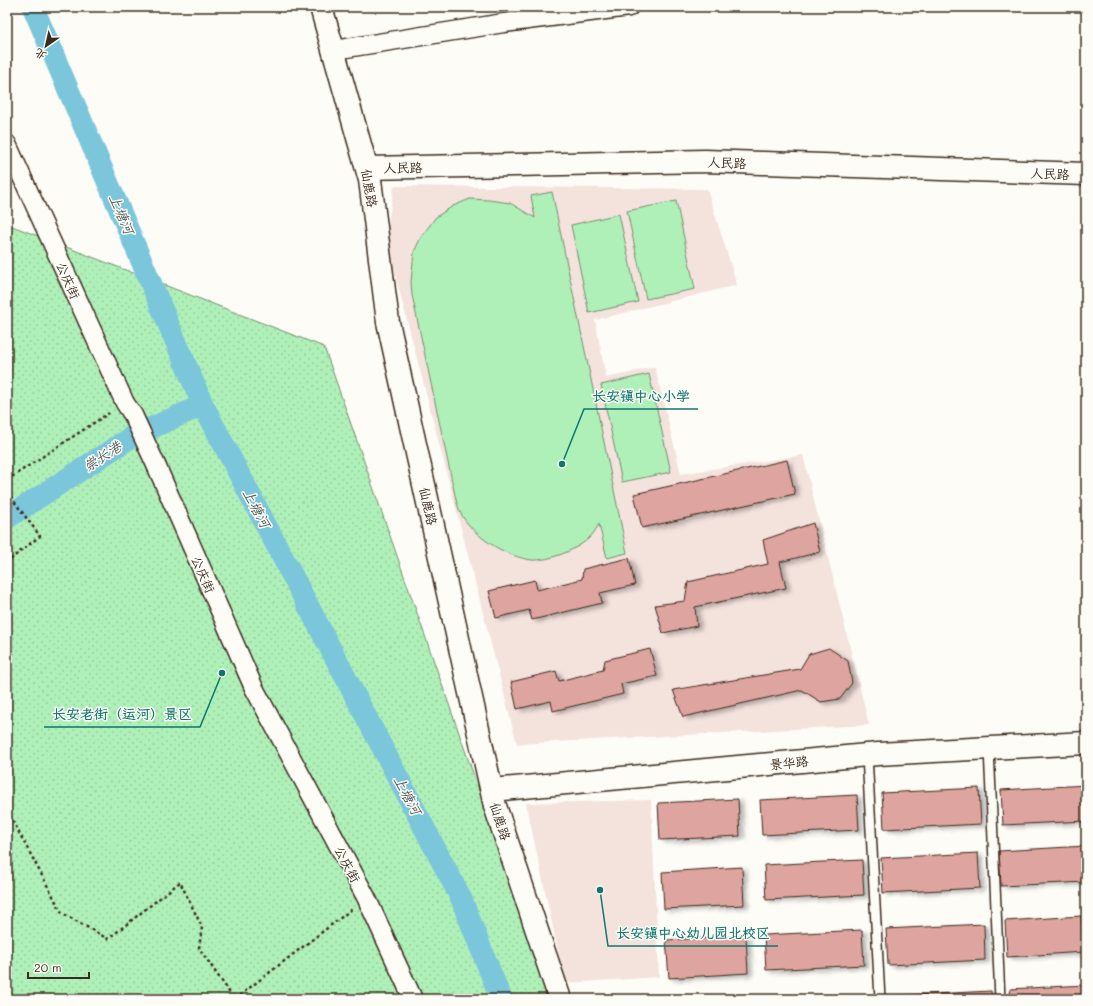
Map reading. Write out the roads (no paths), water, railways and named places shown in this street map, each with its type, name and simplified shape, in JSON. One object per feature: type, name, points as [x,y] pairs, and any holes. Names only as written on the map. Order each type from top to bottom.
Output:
[{"type":"street","name":"仙鹿路","points":[[322,7],[370,180],[388,322],[492,790],[560,999]]},
{"type":"street","points":[[334,50],[504,23],[629,7]]},
{"type":"street","name":"公庆街","points":[[7,144],[156,465],[254,688],[366,898],[413,999]]},
{"type":"street","name":"人民路","points":[[367,168],[705,161],[1086,174]]},
{"type":"street","name":"景华路","points":[[492,790],[867,755],[1086,743]]},
{"type":"lane","points":[[989,748],[1000,999]]},
{"type":"lane","points":[[867,755],[880,999]]},
{"type":"waterway","name":"上塘河","points":[[33,7],[203,405],[461,898],[501,999]]},
{"type":"waterway","name":"崇长港","points":[[7,518],[133,436],[203,405]]},
{"type":"place","name":"长安镇中心小学","points":[[562,464]]},
{"type":"place","name":"长安老街（运河）景区","points":[[222,673]]},
{"type":"place","name":"长安镇中心幼儿园北校区","points":[[600,890]]}]
